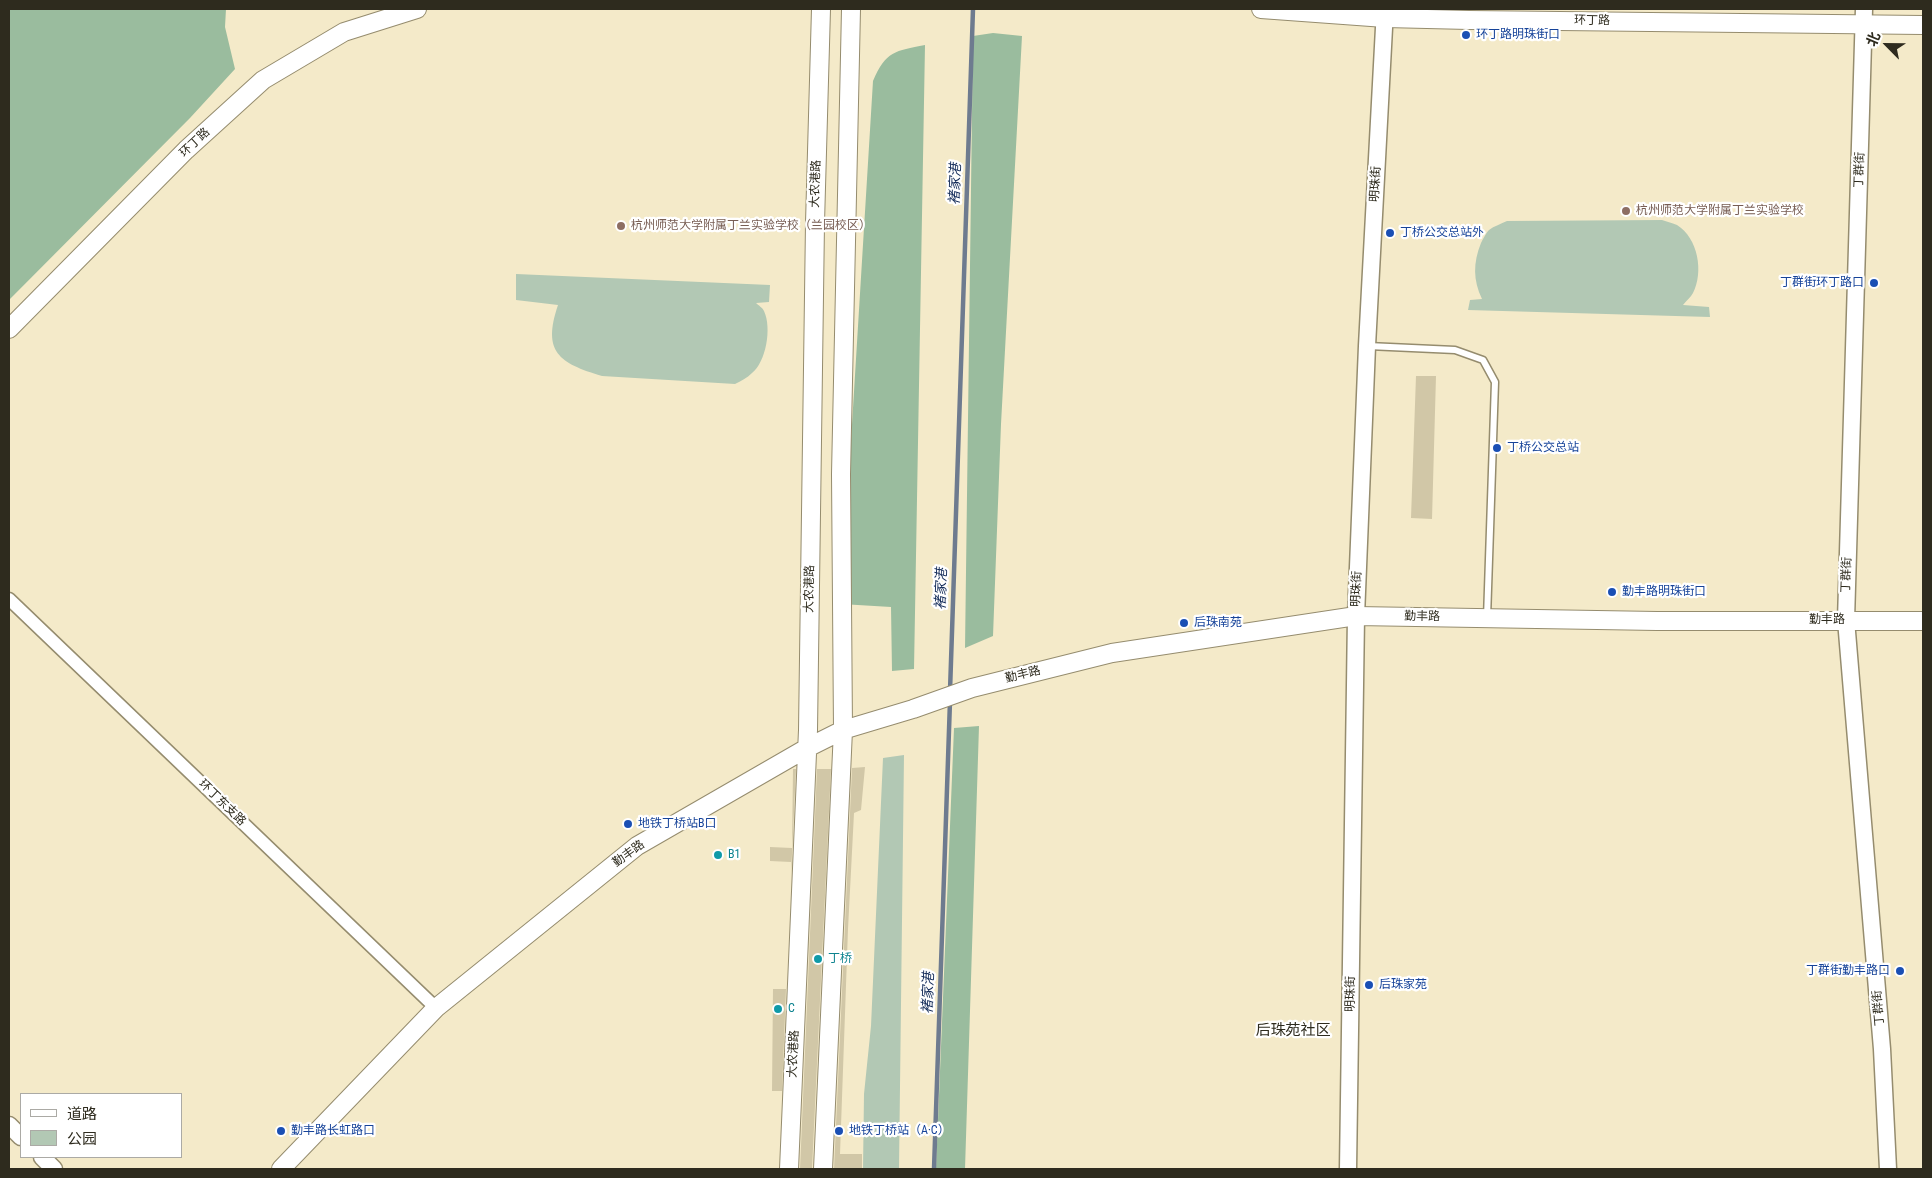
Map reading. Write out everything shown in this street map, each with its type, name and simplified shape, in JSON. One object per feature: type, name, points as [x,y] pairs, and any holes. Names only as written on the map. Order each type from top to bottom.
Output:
[{"type":"main road","name":"环丁路","points":[[9,330],[186,150],[263,80],[344,32],[417,9]]},
{"type":"main road","name":"大农港路","points":[[789,1169],[807,748],[815,223],[821,9]]},
{"type":"main road","points":[[823,1169],[843,730],[841,474],[852,9]]},
{"type":"main road","name":"环丁路","points":[[1261,9],[1385,14],[1864,17],[1923,25]]},
{"type":"main road","name":"勤丰路","points":[[281,1169],[436,1008],[637,846],[807,748],[843,730],[913,709],[972,688],[1112,653],[1356,616],[1657,621],[1923,620]]},
{"type":"street","name":"明珠街","points":[[1348,1169],[1356,616],[1367,346],[1385,14]]},
{"type":"street","name":"丁群街","points":[[1864,17],[1846,620],[1882,1049],[1888,1169]]},
{"type":"street","name":"环丁东支路","points":[[9,599],[436,1008]]},
{"type":"street","points":[[9,1124],[20,1136]]},
{"type":"street","points":[[43,1158],[54,1169]]},
{"type":"lane","points":[[1367,346],[1455,350],[1483,360],[1495,382],[1486,619]]},
{"type":"green space","points":[[10,9],[226,9],[225,27],[235,69],[190,118],[9,300]]},
{"type":"green space","points":[[993,33],[1022,36],[1001,424],[993,636],[965,648],[973,36]]},
{"type":"green space","points":[[925,45],[914,669],[892,671],[891,607],[841,604],[873,81],[887,58],[899,51]]},
{"type":"green space","points":[[1662,220],[1677,225],[1684,231],[1690,238],[1697,256],[1698,275],[1696,285],[1692,294],[1683,305],[1709,307],[1710,317],[1468,310],[1470,300],[1482,299],[1477,285],[1475,264],[1481,243],[1489,230],[1495,226],[1507,221]]},
{"type":"green space","points":[[516,274],[770,285],[769,302],[756,303],[763,310],[766,318],[767,335],[764,353],[757,368],[735,384],[602,376],[575,366],[558,353],[552,334],[558,305],[516,300]]},
{"type":"green space","points":[[979,726],[965,1169],[936,1169],[954,728]]},
{"type":"green space","points":[[904,755],[899,1169],[863,1169],[864,1094],[871,1026],[883,758]]},
{"type":"building","points":[[1416,376],[1436,376],[1432,519],[1411,518]]},
{"type":"building","points":[[865,767],[861,810],[854,813],[840,1154],[862,1154],[862,1169],[834,1169],[852,768]]},
{"type":"building","points":[[793,769],[796,769],[791,875],[791,862],[770,861],[770,847],[792,848]]},
{"type":"building","points":[[817,769],[831,769],[812,1169],[800,1169]]},
{"type":"building","points":[[773,989],[786,989],[782,1091],[772,1091]]},
{"type":"waterway","name":"褚家港","points":[[950,691],[973,9]]},
{"type":"waterway","name":"褚家港","points":[[934,1169],[950,701]]},
{"type":"place","name":"环丁路明珠街口","points":[[1466,35]]},
{"type":"place","name":"杭州师范大学附属丁兰实验学校","points":[[1626,211]]},
{"type":"place","name":"杭州师范大学附属丁兰实验学校（兰园校区）","points":[[621,226]]},
{"type":"place","name":"丁桥公交总站外","points":[[1390,233]]},
{"type":"place","name":"丁群街环丁路口","points":[[1874,283]]},
{"type":"place","name":"丁桥公交总站","points":[[1497,448]]},
{"type":"place","name":"勤丰路明珠街口","points":[[1612,592]]},
{"type":"place","name":"后珠南苑","points":[[1184,623]]},
{"type":"place","name":"地铁丁桥站B口","points":[[628,824]]},
{"type":"place","name":"B1","points":[[718,855]]},
{"type":"place","name":"丁桥","points":[[818,959]]},
{"type":"place","name":"丁群街勤丰路口","points":[[1900,971]]},
{"type":"place","name":"后珠家苑","points":[[1369,985]]},
{"type":"place","name":"C","points":[[778,1009]]},
{"type":"place","name":"勤丰路长虹路口","points":[[281,1131]]},
{"type":"place","name":"地铁丁桥站（A·C）","points":[[839,1131]]},
{"type":"district","name":"后珠苑社区","points":[[1293,1031]]}]
